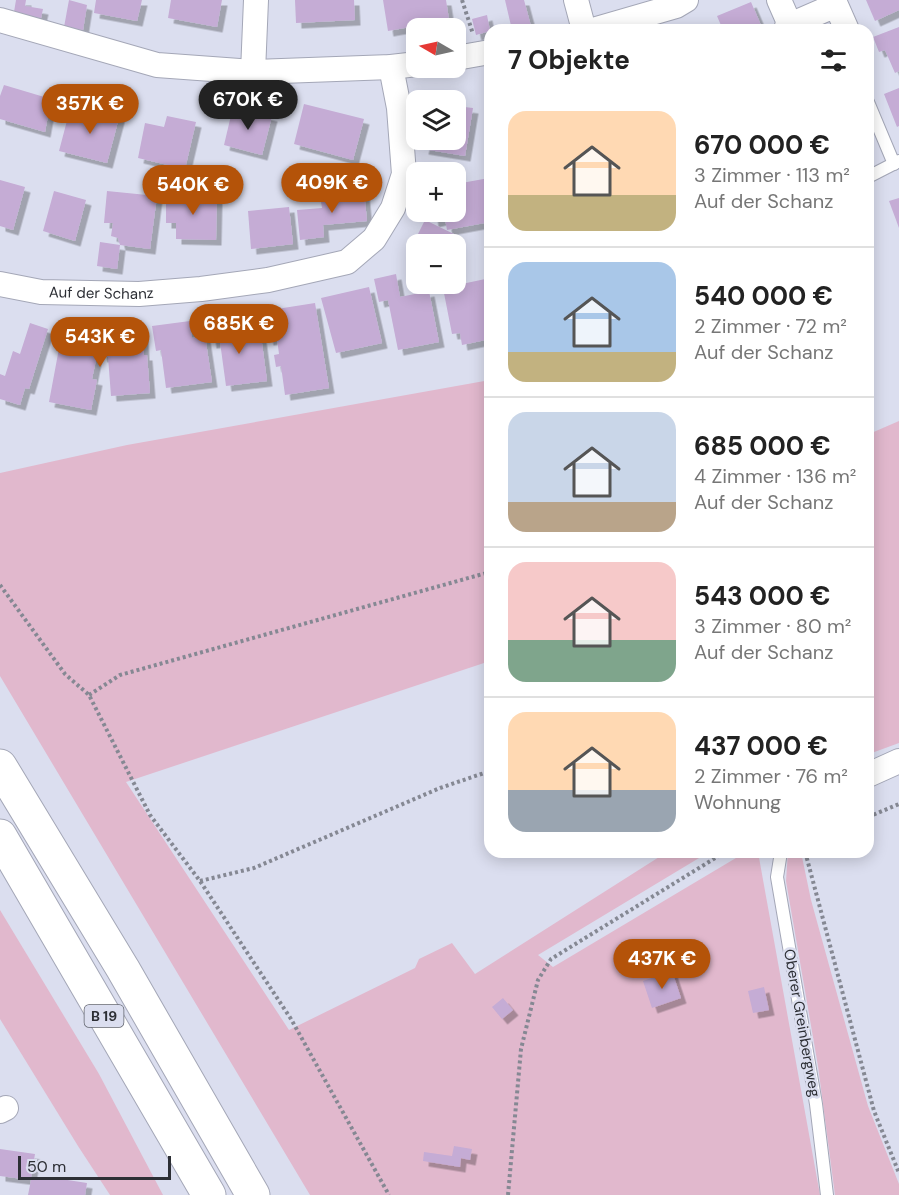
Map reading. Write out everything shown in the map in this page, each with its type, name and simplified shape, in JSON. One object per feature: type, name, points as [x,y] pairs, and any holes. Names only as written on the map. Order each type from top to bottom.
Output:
[{"type":"highway","name":"B 19","points":[[0,766],[123,969],[253,1195]]},
{"type":"highway","name":"B 19","points":[[0,836],[209,1195]]},
{"type":"street","points":[[253,72],[256,0]]},
{"type":"street","points":[[576,0],[582,24]]},
{"type":"street","points":[[614,24],[676,6],[686,0]]},
{"type":"street","points":[[779,0],[788,24]]},
{"type":"street","points":[[798,24],[836,5],[844,24]]},
{"type":"street","points":[[0,20],[157,65],[253,72],[406,65]]},
{"type":"street","name":"Auf der Schanz","points":[[0,284],[41,292],[139,294],[268,280],[347,262],[374,239],[393,208],[404,174],[399,108],[391,67]]},
{"type":"street","points":[[874,772],[899,761]]},
{"type":"lane","points":[[874,115],[897,163],[874,174]]},
{"type":"lane","name":"Oberer Greinbergweg","points":[[780,858],[777,877],[816,1104],[827,1195]]},
{"type":"path","points":[[462,0],[475,55]]},
{"type":"path","points":[[89,694],[120,675],[484,574]]},
{"type":"path","points":[[0,585],[65,674],[89,694],[150,815],[200,881],[291,1019],[389,1195]]},
{"type":"path","points":[[200,881],[254,868],[440,788],[484,773]]},
{"type":"path","points":[[874,814],[899,804]]},
{"type":"path","points":[[508,1195],[520,1049],[538,980],[551,958],[714,858]]},
{"type":"path","points":[[807,858],[873,1111],[899,1173]]},
{"type":"shaded area","points":[[484,381],[484,663],[126,782],[289,1030],[415,968],[419,959],[452,943],[475,974],[658,858],[699,858],[538,955],[553,967],[736,858],[759,858],[820,1195],[310,1195],[0,676],[0,473],[127,445]]},
{"type":"shaded area","points":[[899,421],[899,743],[874,752],[874,432]]},
{"type":"shaded area","points":[[788,858],[802,858],[811,900],[868,1106],[899,1184],[899,1195],[835,1195],[818,1066],[786,881]]},
{"type":"shaded area","points":[[0,910],[99,1074],[163,1195],[110,1195],[0,1019]]},
{"type":"building","points":[[16,0],[26,0],[25,6],[43,9],[41,18],[14,12]]},
{"type":"building","points":[[69,0],[87,5],[83,30],[64,27]]},
{"type":"building","points":[[96,0],[142,0],[137,21],[94,13]]},
{"type":"building","points":[[171,0],[222,0],[217,27],[168,18]]},
{"type":"building","points":[[295,0],[354,0],[355,20],[296,23]]},
{"type":"building","points":[[383,0],[446,0],[449,18],[406,18],[406,28],[388,31]]},
{"type":"building","points":[[505,0],[524,0],[530,24],[511,24]]},
{"type":"building","points":[[866,0],[899,0],[899,10],[875,21]]},
{"type":"building","points":[[751,2],[760,24],[720,24],[717,16]]},
{"type":"building","points":[[487,15],[489,24],[484,24],[484,33],[476,35],[472,19]]},
{"type":"building","points":[[899,27],[899,71],[895,73],[885,50],[879,52],[874,37]]},
{"type":"building","points":[[4,85],[51,99],[45,132],[0,119],[0,96]]},
{"type":"building","points":[[899,88],[899,126],[897,127],[884,94]]},
{"type":"building","points":[[304,104],[364,119],[353,160],[294,144]]},
{"type":"building","points":[[92,107],[120,114],[107,163],[59,151],[69,113],[89,118]]},
{"type":"building","points":[[233,107],[272,116],[262,155],[224,145]]},
{"type":"building","points":[[466,107],[473,108],[466,150]]},
{"type":"building","points":[[167,116],[196,122],[185,169],[138,158],[145,123],[164,127]]},
{"type":"building","points":[[429,150],[466,150],[465,156]]},
{"type":"building","points":[[484,179],[484,223],[447,230],[446,222],[466,222],[466,182]]},
{"type":"building","points":[[0,180],[25,187],[13,230],[0,226]]},
{"type":"building","points":[[54,191],[86,200],[75,241],[43,231]]},
{"type":"building","points":[[107,191],[157,196],[150,249],[120,245],[118,238],[111,236],[113,223],[104,223]]},
{"type":"building","points":[[364,191],[367,221],[323,225],[324,237],[300,240],[297,210],[322,208],[320,195]]},
{"type":"building","points":[[166,192],[217,195],[216,240],[176,239],[176,223],[166,223]]},
{"type":"building","points":[[899,198],[899,228],[889,201]]},
{"type":"building","points":[[289,207],[293,244],[251,249],[248,211]]},
{"type":"building","points":[[424,222],[429,222],[454,234],[418,234]]},
{"type":"building","points":[[100,242],[120,245],[117,269],[97,266]]},
{"type":"building","points":[[396,274],[400,297],[430,294],[439,342],[398,350],[388,300],[379,302],[374,279]]},
{"type":"building","points":[[484,279],[484,340],[462,345],[460,333],[452,334],[444,294],[466,294],[466,283]]},
{"type":"building","points":[[369,287],[382,343],[336,353],[321,298]]},
{"type":"building","points":[[315,303],[329,388],[285,395],[281,366],[276,367],[274,355],[279,354],[277,339],[268,340],[264,311]]},
{"type":"building","points":[[228,317],[231,340],[261,336],[267,381],[226,386],[220,342],[211,343],[208,320]]},
{"type":"building","points":[[190,321],[192,338],[205,336],[212,382],[166,388],[161,350],[156,351],[152,326]]},
{"type":"building","points":[[30,323],[48,329],[29,389],[25,388],[20,405],[0,399],[0,374],[5,376],[13,351],[20,354]]},
{"type":"building","points":[[85,326],[111,327],[111,337],[143,335],[150,393],[111,396],[108,357],[102,357],[101,350],[98,350],[92,379],[97,380],[91,410],[49,402],[60,343],[81,347]]},
{"type":"building","points":[[672,971],[681,998],[652,1008],[643,981]]},
{"type":"building","points":[[764,987],[769,1010],[753,1013],[748,991]]},
{"type":"building","points":[[503,998],[513,1010],[502,1019],[492,1007]]},
{"type":"building","points":[[454,1146],[472,1149],[470,1160],[461,1158],[460,1167],[423,1161],[424,1152],[452,1156]]},
{"type":"building","points":[[0,1149],[35,1154],[31,1177],[48,1180],[48,1177],[87,1183],[85,1195],[28,1195],[31,1180],[0,1176]]}]
